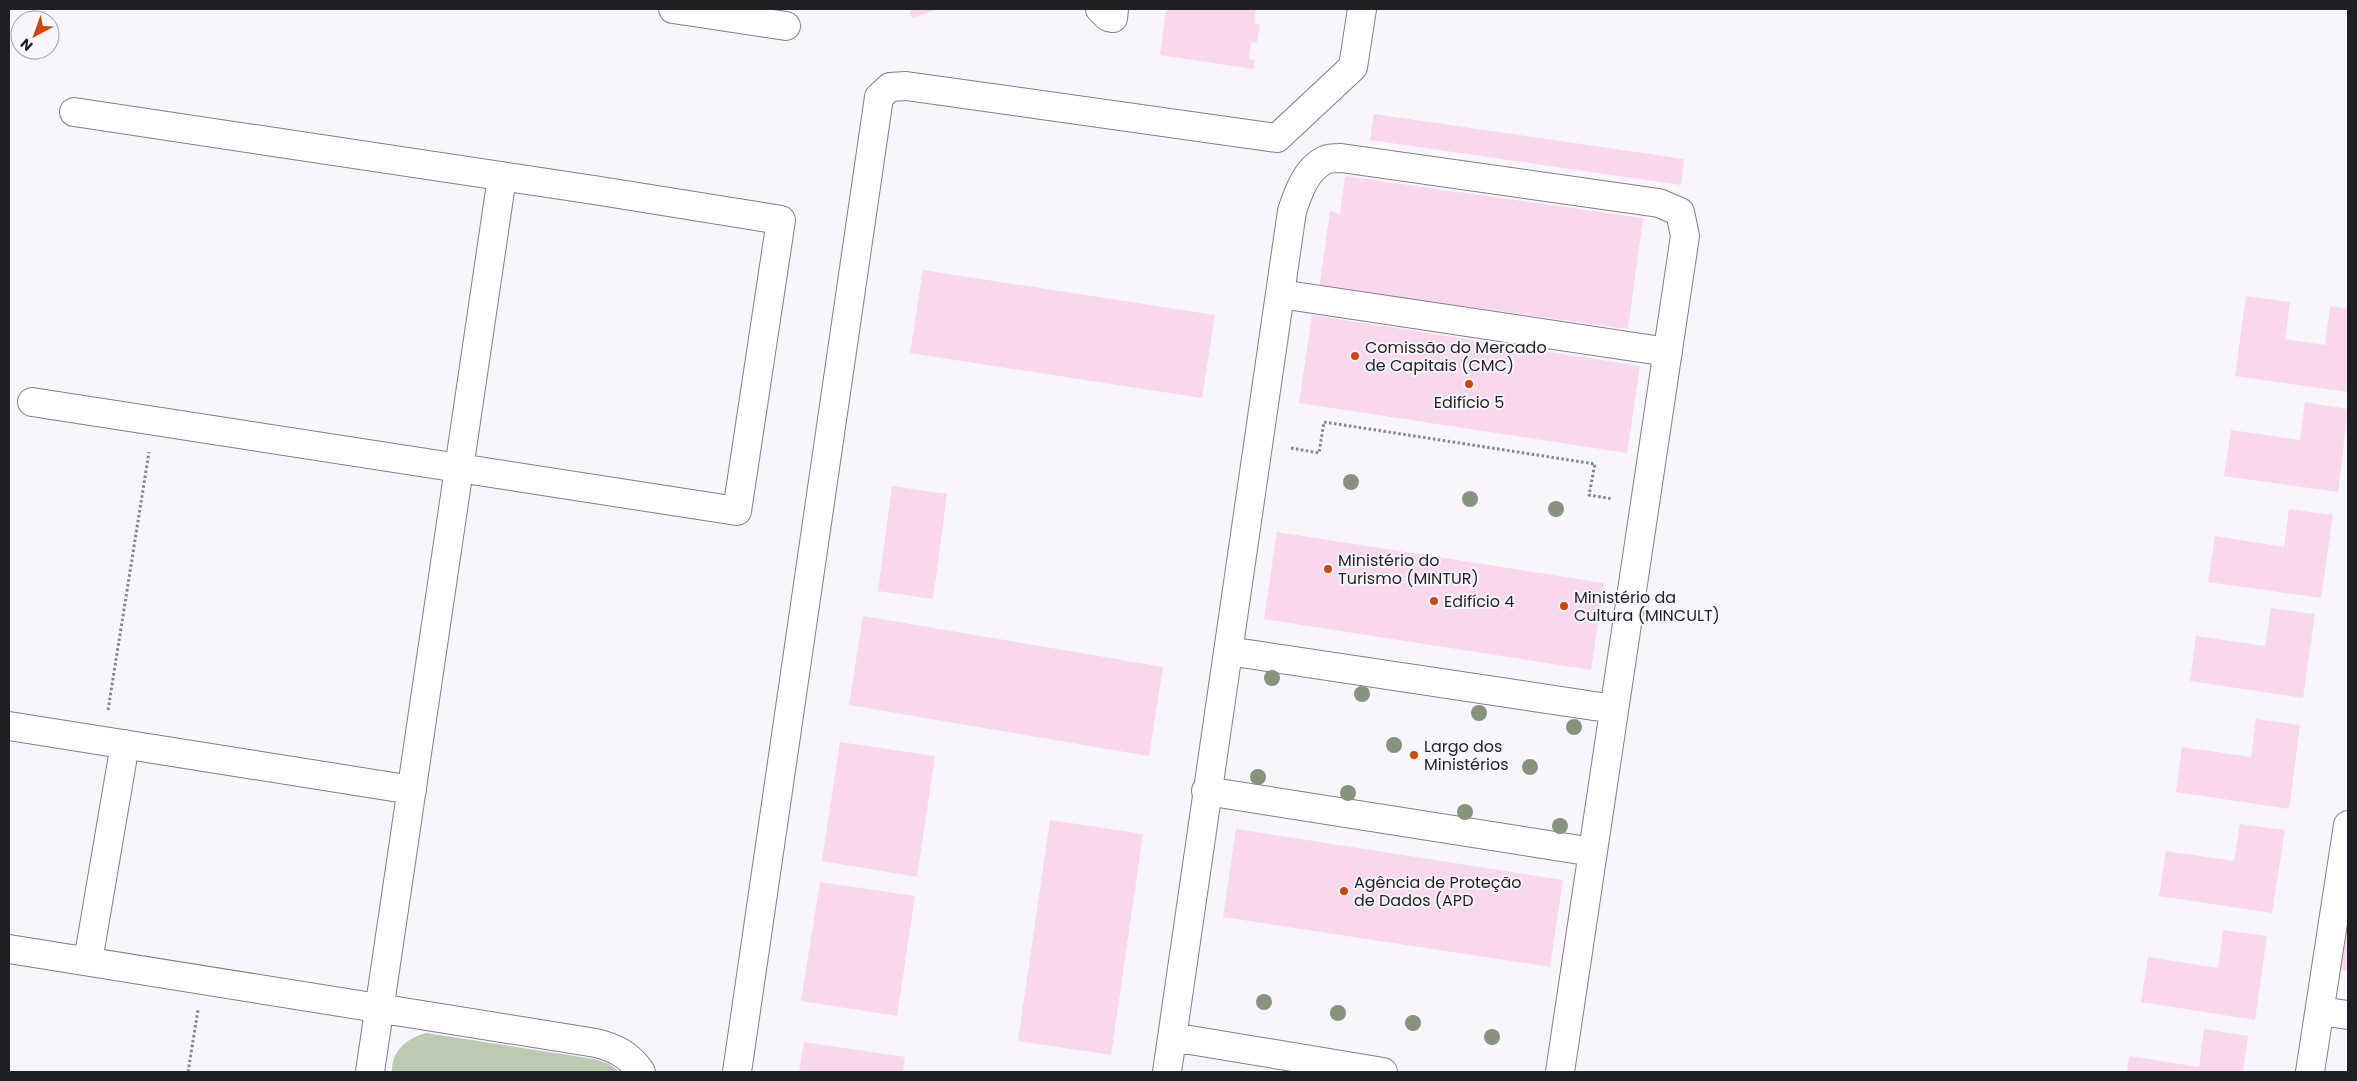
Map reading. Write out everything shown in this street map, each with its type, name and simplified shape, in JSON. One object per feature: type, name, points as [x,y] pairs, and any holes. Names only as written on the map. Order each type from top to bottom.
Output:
[{"type":"street","points":[[673,9],[786,26]]},
{"type":"street","points":[[1100,9],[1108,17],[1113,18],[1114,9]]},
{"type":"street","points":[[737,1072],[879,97],[890,87],[906,86],[1277,138],[1353,67],[1362,9]]},
{"type":"street","points":[[32,402],[737,512],[779,230],[780,220],[74,112]]},
{"type":"street","points":[[1167,1072],[1206,791],[1292,211],[1309,173],[1325,160],[1341,158],[1659,203],[1680,212],[1685,236],[1560,1072]]},
{"type":"street","points":[[370,1072],[502,177]]},
{"type":"street","points":[[1280,294],[1668,352]]},
{"type":"street","points":[[1228,651],[1614,709]]},
{"type":"street","points":[[9,726],[412,790]]},
{"type":"street","points":[[88,961],[114,742]]},
{"type":"street","points":[[1206,791],[1593,852]]},
{"type":"street","points":[[2310,1072],[2320,1011],[2336,980],[2348,825]]},
{"type":"street","points":[[9,949],[596,1043],[614,1047],[629,1057],[641,1072]]},
{"type":"street","points":[[2320,1011],[2348,1015]]},
{"type":"street","points":[[1172,1037],[1383,1072]]},
{"type":"path","points":[[114,742],[154,421]]},
{"type":"path","points":[[1319,453],[1324,422],[1595,464],[1589,495]]},
{"type":"path","points":[[188,1072],[203,980]]},
{"type":"green space","points":[[426,1033],[594,1059],[609,1064],[620,1072],[392,1072],[394,1058],[402,1046],[413,1038]]},
{"type":"building","points":[[909,9],[939,9],[912,18]]},
{"type":"building","points":[[1166,9],[1256,9],[1254,23],[1260,24],[1257,43],[1251,42],[1249,59],[1255,60],[1253,69],[1160,55]]},
{"type":"building","points":[[1374,114],[1684,159],[1681,185],[1370,140]]},
{"type":"building","points":[[1345,176],[1643,218],[1628,329],[1412,299],[1410,316],[1317,304],[1330,211],[1340,214]]},
{"type":"building","points":[[923,270],[1215,315],[1202,398],[910,353]]},
{"type":"building","points":[[2246,296],[2290,302],[2285,339],[2325,345],[2330,306],[2348,309],[2348,392],[2235,376]]},
{"type":"building","name":"Edifício 5","points":[[1312,315],[1640,366],[1627,453],[1299,403]]},
{"type":"building","points":[[2305,402],[2348,409],[2338,492],[2224,476],[2231,430],[2300,440]]},
{"type":"building","points":[[892,486],[947,494],[933,599],[878,591]]},
{"type":"building","points":[[2289,509],[2333,515],[2321,598],[2208,582],[2215,536],[2284,547]]},
{"type":"building","name":"Edifício 4","points":[[1277,532],[1604,583],[1591,670],[1264,619]]},
{"type":"building","points":[[2271,608],[2315,614],[2303,698],[2190,681],[2196,636],[2265,646]]},
{"type":"building","points":[[863,616],[1163,667],[1149,756],[849,705]]},
{"type":"building","points":[[2256,719],[2300,725],[2289,809],[2176,792],[2182,747],[2251,757]]},
{"type":"building","points":[[840,742],[935,756],[917,877],[822,861]]},
{"type":"building","points":[[1050,820],[1143,834],[1111,1055],[1018,1041]]},
{"type":"building","points":[[2240,824],[2285,830],[2272,913],[2159,896],[2166,851],[2234,861]]},
{"type":"building","points":[[1236,829],[1563,880],[1550,967],[1223,917]]},
{"type":"building","points":[[820,882],[915,896],[897,1016],[801,1001]]},
{"type":"building","points":[[2348,884],[2348,971],[2331,968]]},
{"type":"building","points":[[2223,930],[2267,936],[2255,1020],[2141,1002],[2148,957],[2218,968]]},
{"type":"building","points":[[2204,1029],[2248,1036],[2243,1072],[2127,1072],[2129,1056],[2199,1067]]},
{"type":"building","points":[[804,1042],[905,1057],[903,1072],[799,1072]]},
{"type":"place","name":"Comissão do Mercado de Capitais (CMC)","points":[[1355,356]]},
{"type":"place","name":"Edifício 5","points":[[1469,384]]},
{"type":"place","name":"Ministério do Turismo (MINTUR)","points":[[1328,569]]},
{"type":"place","name":"Edifício 4","points":[[1434,601]]},
{"type":"place","name":"Ministério da Cultura (MINCULT)","points":[[1564,606]]},
{"type":"place","name":"Largo dos Ministérios","points":[[1414,755]]},
{"type":"place","name":"Agência de Proteção de Dados (APD","points":[[1344,891]]}]
